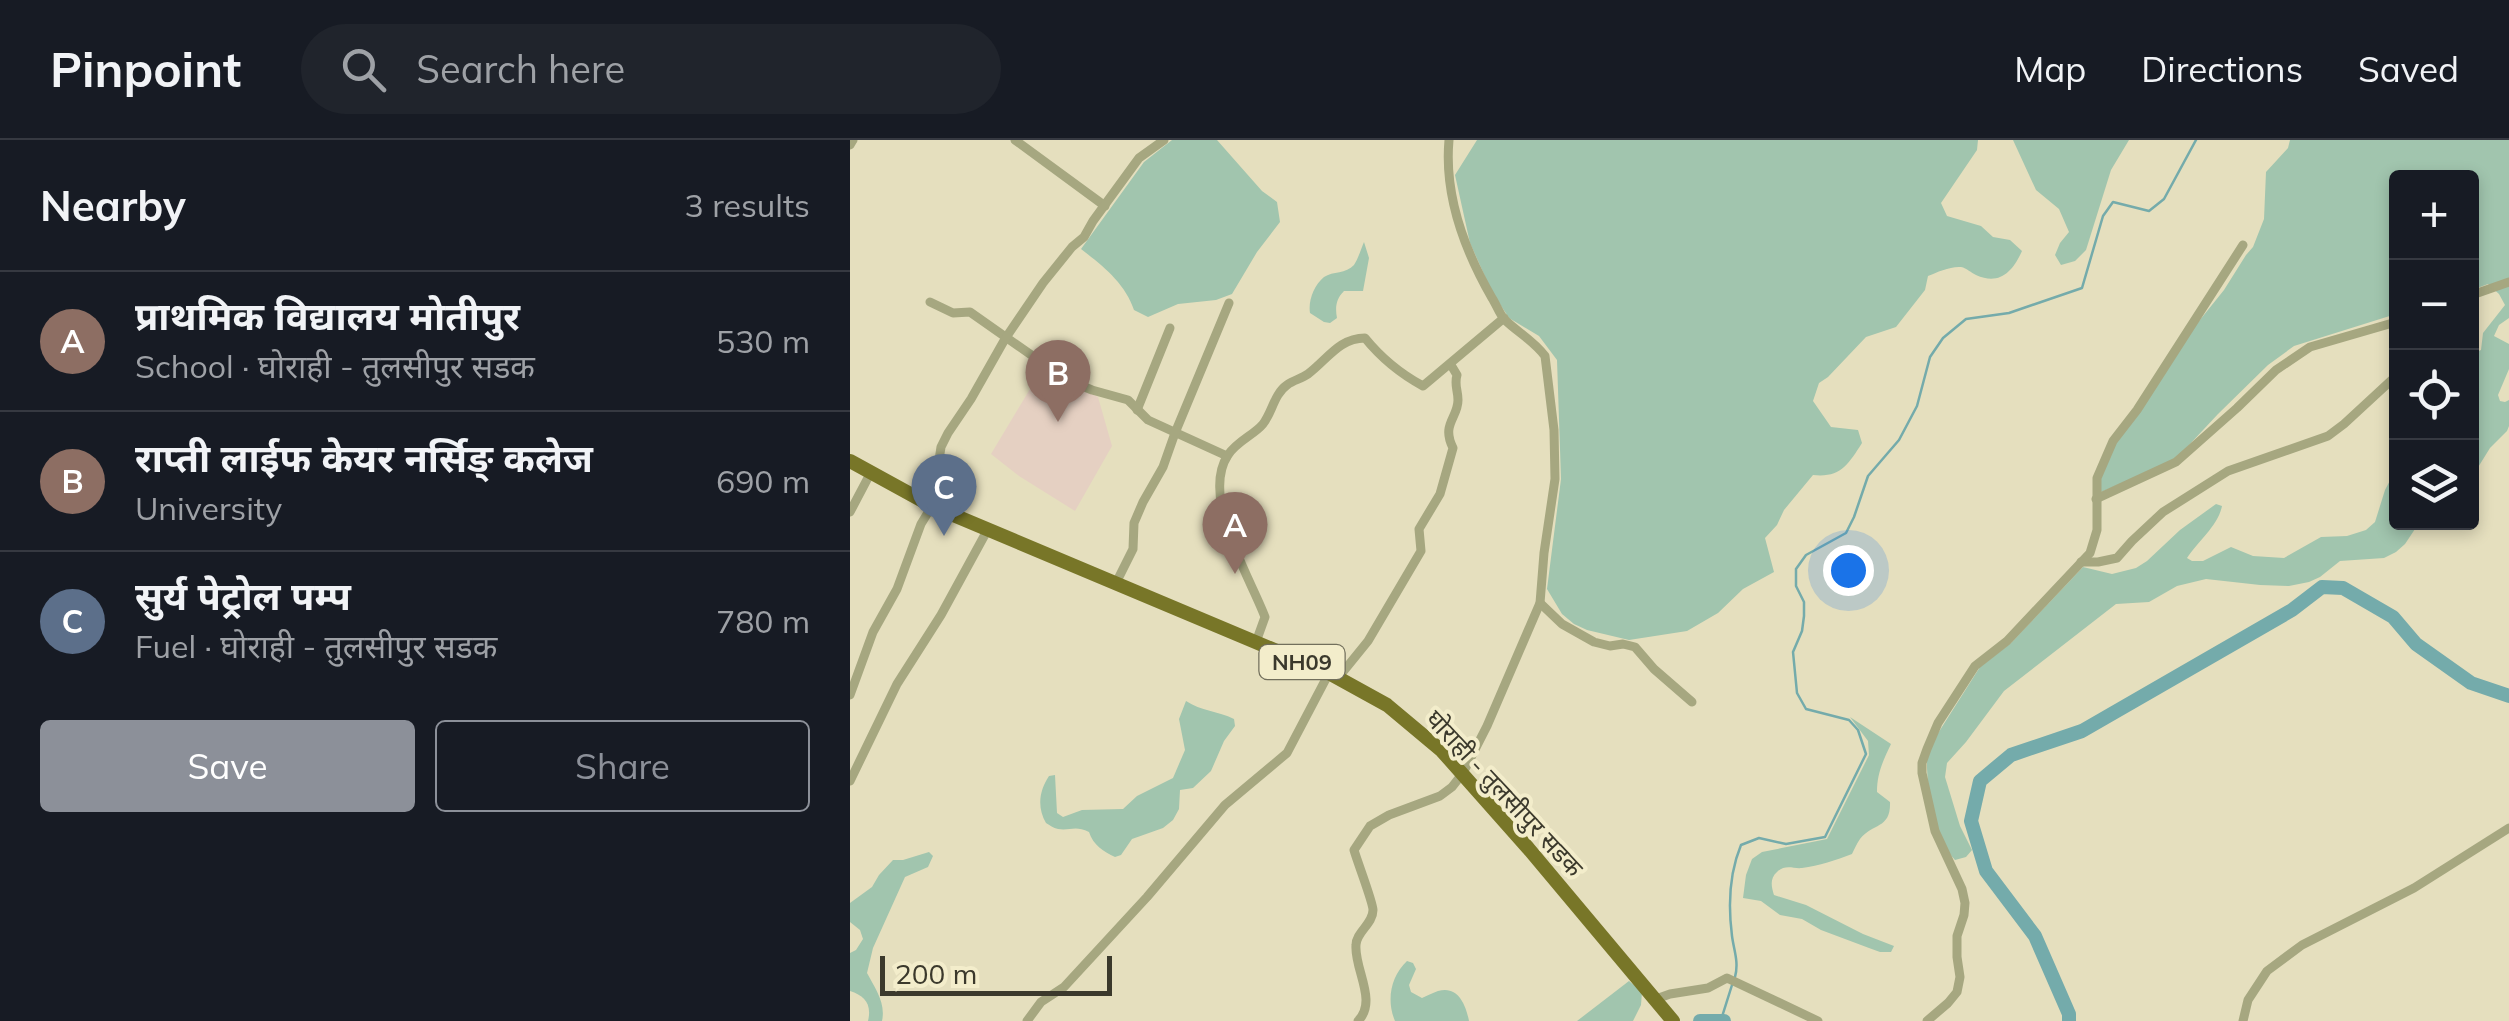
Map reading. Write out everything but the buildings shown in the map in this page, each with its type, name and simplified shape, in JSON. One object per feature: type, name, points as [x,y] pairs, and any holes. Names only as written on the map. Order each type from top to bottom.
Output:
[{"type":"main road","name":"घोराही - तुलसीपुर सडक","points":[[850,461],[932,506],[1334,676],[1400,714],[1463,773],[1656,999]]},
{"type":"main road","name":"NH09","points":[[1656,999],[1673,1021]]},
{"type":"street","points":[[1015,140],[1105,206]]},
{"type":"street","points":[[850,694],[873,632],[897,589],[932,506],[941,447],[1005,338],[1043,283],[1084,237],[1138,158],[1164,140]]},
{"type":"street","points":[[1358,1021],[1364,1015],[1366,992],[1356,956],[1356,940],[1373,911],[1354,850],[1370,826],[1440,796],[1463,773],[1488,726],[1540,603],[1556,479],[1548,364],[1539,348],[1504,318],[1480,277],[1464,237],[1450,182],[1449,140]]},
{"type":"street","points":[[1927,1021],[1958,992],[1957,936],[1964,915],[1962,889],[1935,830],[1922,762],[1938,722],[1975,666],[2006,641],[2090,553],[2098,530],[2096,478],[2113,441],[2244,244]]},
{"type":"street","points":[[2479,294],[2509,282]]},
{"type":"street","points":[[930,302],[953,313],[970,312],[1053,374],[1128,400],[1148,420],[1227,456]]},
{"type":"street","points":[[1116,583],[1132,548],[1134,523],[1164,468],[1229,303]]},
{"type":"street","points":[[1256,642],[1265,617],[1223,515],[1220,482],[1227,456],[1245,436],[1262,426],[1286,384],[1305,376],[1352,338],[1365,338],[1399,373],[1423,386],[1504,318]]},
{"type":"street","points":[[2096,499],[2176,462],[2298,354],[2389,324]]},
{"type":"street","points":[[1137,410],[1170,328]]},
{"type":"street","points":[[1027,1021],[1041,1002],[1064,987],[1147,897],[1225,805],[1287,753],[1334,676],[1368,641],[1420,551],[1420,529],[1440,494],[1450,464],[1452,448],[1448,437],[1458,402],[1454,384],[1457,375],[1450,365]]},
{"type":"street","points":[[2081,562],[2117,558],[2163,512],[2228,471],[2328,436],[2389,383]]},
{"type":"street","points":[[850,512],[870,474]]},
{"type":"street","points":[[850,781],[898,684],[988,528]]},
{"type":"street","points":[[1540,603],[1562,624],[1594,642],[1635,647],[1692,702]]},
{"type":"street","points":[[2243,1021],[2248,1000],[2267,971],[2302,944],[2414,888],[2509,828]]},
{"type":"street","points":[[1656,999],[1708,988],[1727,978],[1818,1021]]},
{"type":"shaded area","points":[[1042,369],[1098,397],[1112,446],[1075,511],[991,454]]},
{"type":"green space","points":[[1172,140],[1217,140],[1262,191],[1277,202],[1280,222],[1232,294],[1178,304],[1148,317],[1134,310],[1119,283],[1081,249],[1144,162]]},
{"type":"green space","points":[[1477,140],[1978,140],[1977,150],[1941,203],[1947,216],[1981,226],[1993,237],[2010,240],[2022,251],[2010,270],[1999,278],[1984,278],[1961,267],[1928,276],[1925,290],[1896,327],[1866,337],[1819,383],[1813,401],[1831,427],[1858,430],[1862,443],[1837,472],[1813,475],[1784,510],[1765,538],[1774,572],[1743,589],[1718,613],[1687,631],[1629,640],[1574,624],[1562,614],[1547,589],[1561,479],[1557,360],[1539,336],[1509,318],[1492,292],[1470,243],[1455,175]]},
{"type":"green space","points":[[2013,140],[2129,140],[2111,170],[2086,250],[2075,261],[2061,265],[2055,255],[2069,232],[2059,209],[2036,190]]},
{"type":"green space","points":[[2290,140],[2509,140],[2509,318],[2499,325],[2494,336],[2509,344],[2509,369],[2498,395],[2500,401],[2509,400],[2507,431],[2479,466],[2479,351],[2483,333],[2505,305],[2488,284],[2479,287],[2479,170],[2389,170],[2389,316],[2294,346],[2268,365],[2175,460],[2099,493],[2099,478],[2117,441],[2253,247],[2264,219],[2266,172],[2288,148]]},
{"type":"green space","points":[[1364,242],[1369,258],[1363,291],[1344,291],[1337,303],[1337,318],[1324,322],[1310,313],[1315,289],[1324,277],[1354,265]]},
{"type":"green space","points":[[2389,482],[2389,530],[2414,530],[2396,552],[2384,558],[2340,561],[2320,577],[2289,586],[2206,579],[2177,586],[2149,602],[2116,604],[2004,691],[1947,763],[1945,777],[1972,850],[1955,860],[1932,808],[1928,749],[1980,667],[2011,643],[2083,567],[2112,574],[2136,568],[2216,504],[2222,506],[2216,520],[2187,558],[2203,561],[2231,547],[2253,556],[2284,558],[2321,537],[2347,536],[2366,530],[2375,522]]},
{"type":"green space","points":[[1186,701],[1234,719],[1235,726],[1211,771],[1193,788],[1180,790],[1179,809],[1173,820],[1163,828],[1132,839],[1115,857],[1099,848],[1089,832],[1058,829],[1046,823],[1040,800],[1049,776],[1055,775],[1057,813],[1063,817],[1082,810],[1123,809],[1137,796],[1173,778],[1185,750],[1179,719]]},
{"type":"green space","points":[[1850,717],[1891,744],[1877,785],[1877,792],[1890,802],[1888,817],[1860,839],[1852,854],[1815,866],[1783,868],[1773,877],[1772,888],[1774,895],[1806,905],[1894,946],[1891,952],[1869,948],[1802,919],[1780,915],[1761,901],[1743,898],[1752,859],[1762,852],[1827,839],[1869,755],[1868,741]]},
{"type":"green space","points":[[929,852],[933,856],[928,867],[905,877],[873,948],[867,973],[883,1014],[882,1021],[868,1021],[866,1002],[850,991],[850,953],[863,939],[860,930],[850,922],[850,903],[872,887],[893,860]]},
{"type":"green space","points":[[1407,961],[1416,969],[1409,985],[1411,992],[1422,998],[1438,991],[1451,991],[1463,1003],[1469,1021],[1395,1021],[1392,989]]},
{"type":"green space","points":[[1629,981],[1642,992],[1633,1021],[1577,1021]]},
{"type":"waterway","points":[[1735,977],[1730,901],[1741,845],[1759,838],[1786,844],[1825,837],[1866,754],[1858,730],[1849,720],[1806,709],[1797,693],[1793,652],[1802,631],[1804,602],[1796,586],[1796,569],[1806,555],[1846,533],[1868,476],[1899,440],[1917,406],[1930,357],[1943,338],[1966,319],[2009,313],[2082,288],[2103,216],[2113,202],[2149,211],[2164,199],[2196,140]]},
{"type":"waterway","points":[[2069,1021],[2035,936],[1986,871],[1971,821],[1980,781],[2011,755],[2082,731],[2292,610],[2322,587],[2343,588],[2393,617],[2416,644],[2471,683],[2509,696]]},
{"type":"waterway","points":[[1721,1020],[1732,985]]},
{"type":"waterway","points":[[1700,1021],[1724,1021]]},
{"type":"place","name":"राप्ती लाईफ केयर नर्सिङ् कलेज","points":[[1058,422]]},
{"type":"place","name":"सुर्य पेट्रोल पम्प","points":[[944,536]]},
{"type":"place","name":"प्राथमिक विद्यालय मोतीपुर","points":[[1235,574]]}]
